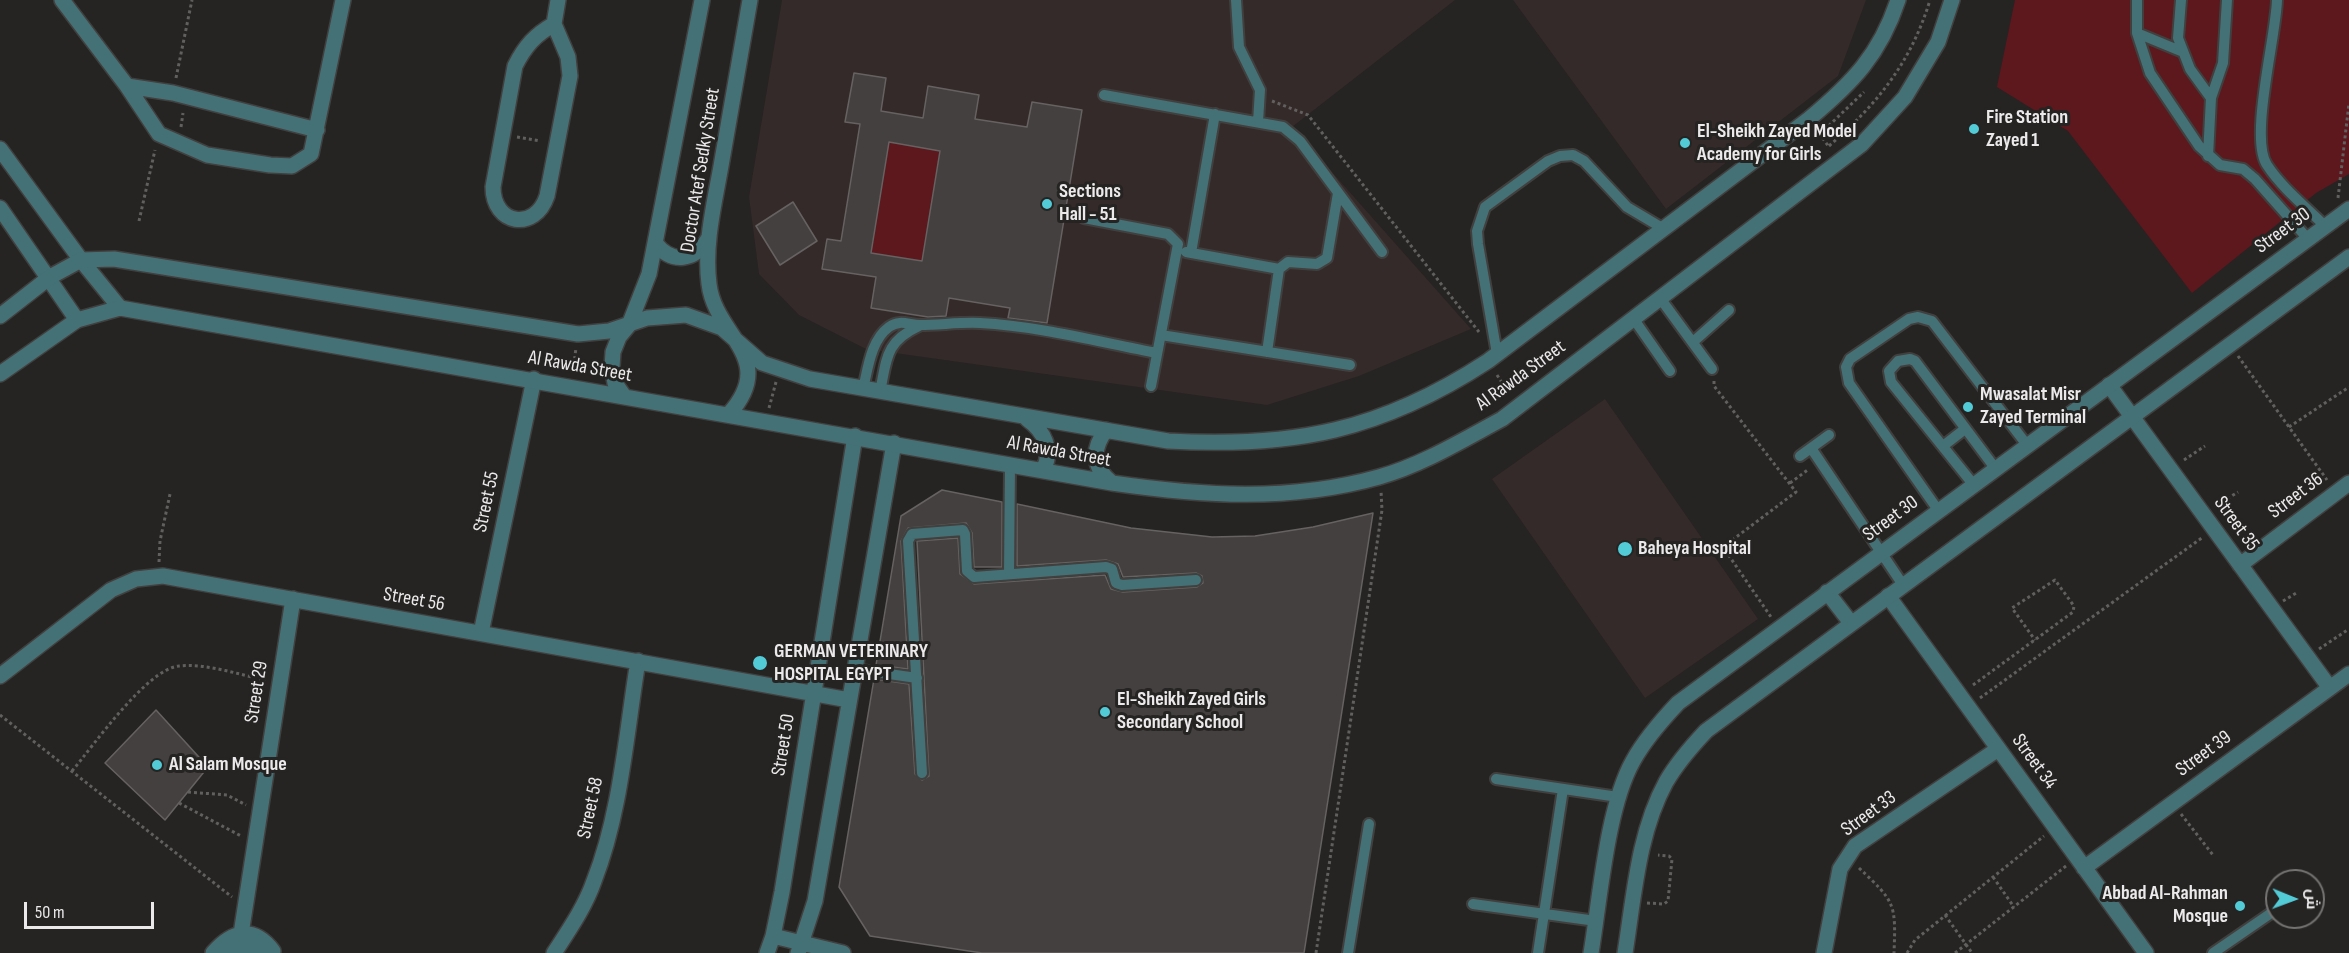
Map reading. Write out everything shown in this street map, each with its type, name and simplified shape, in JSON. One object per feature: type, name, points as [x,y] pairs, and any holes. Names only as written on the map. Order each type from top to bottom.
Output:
[{"type":"street","points":[[62,0],[127,86],[159,134],[207,155],[292,166],[311,154],[343,0]]},
{"type":"street","points":[[554,24],[537,34],[524,48],[515,66],[493,198],[497,208],[515,219],[526,219],[543,207],[557,144],[570,76],[563,39],[554,24],[558,0]]},
{"type":"street","name":"Doctor Atef Sedky Street","points":[[629,325],[649,274],[656,244],[702,0]]},
{"type":"street","name":"Doctor Atef Sedky Street","points":[[738,340],[715,307],[709,288],[708,239],[750,0]]},
{"type":"street","name":"Al Rawda Street","points":[[81,260],[148,263],[578,334],[609,331],[657,316],[686,315],[722,328],[762,363],[810,379],[1168,441],[1225,444],[1305,437],[1338,430],[1392,413],[1444,390],[1492,358],[1809,119],[1857,75],[1874,52],[1892,18],[1898,0]]},
{"type":"street","name":"Al Rawda Street","points":[[0,374],[77,320],[120,308],[534,379],[1112,483],[1235,496],[1305,492],[1380,477],[1440,453],[1502,418],[1660,298],[1862,144],[1905,97],[1938,42],[1952,0]]},
{"type":"street","points":[[127,86],[179,94],[316,130]]},
{"type":"street","points":[[0,149],[81,260],[120,308]]},
{"type":"street","points":[[0,208],[50,277],[77,320]]},
{"type":"street","name":"Street 30","points":[[1591,953],[1618,797],[1632,762],[1652,730],[1678,703],[2337,218]]},
{"type":"street","points":[[656,244],[663,252],[683,259],[694,256],[708,239]]},
{"type":"street","points":[[1625,953],[1642,853],[1653,812],[1666,782],[1684,755],[1706,731],[2349,257]]},
{"type":"street","points":[[0,316],[50,277],[81,260]]},
{"type":"street","points":[[624,396],[615,383],[612,367],[613,352],[619,337],[629,325]]},
{"type":"street","points":[[729,414],[740,402],[747,387],[746,354],[738,340]]},
{"type":"street","name":"Street 55","points":[[481,633],[534,379]]},
{"type":"street","name":"Street 35","points":[[2109,385],[2330,688]]},
{"type":"street","points":[[1027,418],[1042,433],[1046,442],[1047,463],[1043,470]]},
{"type":"street","points":[[1106,430],[1098,440],[1096,458],[1102,475],[1112,483]]},
{"type":"street","name":"Street 50","points":[[767,953],[773,936],[855,436]]},
{"type":"street","points":[[799,948],[815,901],[894,443]]},
{"type":"street","name":"Street 36","points":[[2240,565],[2343,488]]},
{"type":"street","name":"Street 56","points":[[3,668],[111,590],[136,579],[163,576],[849,700]]},
{"type":"street","points":[[1827,592],[1851,623]]},
{"type":"street","name":"Street 34","points":[[1888,596],[2146,953]]},
{"type":"street","name":"Street 29","points":[[241,934],[293,599]]},
{"type":"street","name":"Street 58","points":[[554,953],[581,910],[594,881],[612,820],[638,662]]},
{"type":"street","name":"Street 39","points":[[2081,863],[2173,803],[2349,674]]},
{"type":"street","name":"Street 33","points":[[1824,953],[1840,869],[1855,846],[1998,749]]},
{"type":"street","points":[[213,953],[234,935],[241,934],[260,938],[274,952]]},
{"type":"street","points":[[773,936],[799,948],[843,953]]},
{"type":"street","points":[[226,953],[248,946],[274,952]]},
{"type":"lane","points":[[1236,0],[1239,47],[1261,97],[1258,122]]},
{"type":"lane","points":[[2137,0],[2137,33],[2150,74],[2208,156],[2220,165],[2243,169],[2308,239]]},
{"type":"lane","points":[[2181,0],[2178,38],[2190,69],[2211,98]]},
{"type":"lane","points":[[2208,156],[2211,98],[2223,63],[2227,0]]},
{"type":"lane","points":[[2277,0],[2277,18],[2262,110],[2261,139],[2266,164],[2337,218]]},
{"type":"lane","points":[[2137,33],[2183,52]]},
{"type":"lane","points":[[1104,95],[1258,122],[1283,127],[1292,132],[1382,252]]},
{"type":"lane","points":[[1191,253],[1215,114]]},
{"type":"lane","points":[[1492,358],[1477,231],[1485,207],[1548,161],[1560,156],[1573,155],[1584,161],[1627,207],[1664,229]]},
{"type":"lane","points":[[1266,352],[1279,269],[1288,261],[1317,264],[1327,258],[1338,193]]},
{"type":"lane","points":[[1084,219],[1168,234],[1178,244],[1151,386]]},
{"type":"lane","points":[[1177,250],[1279,269]]},
{"type":"lane","points":[[1660,298],[1712,369]]},
{"type":"lane","points":[[1693,342],[1729,310]]},
{"type":"lane","points":[[1938,510],[1849,383],[1846,367],[1850,359],[1909,319],[1918,317],[1932,321],[2027,445]]},
{"type":"lane","points":[[1633,318],[1670,371]]},
{"type":"lane","points":[[863,389],[873,348],[881,335],[891,326],[902,322],[919,325],[957,323],[1001,325],[1158,352]]},
{"type":"lane","points":[[880,392],[888,350],[904,333],[919,325]]},
{"type":"lane","points":[[1161,335],[1350,365]]},
{"type":"lane","points":[[1973,484],[1891,382],[1889,371],[1898,361],[1910,359],[1915,362],[1995,468]]},
{"type":"lane","points":[[1943,446],[1965,429]]},
{"type":"lane","points":[[1800,456],[1829,435]]},
{"type":"lane","points":[[1811,448],[1903,585]]},
{"type":"lane","points":[[1009,574],[1010,464]]},
{"type":"lane","points":[[922,773],[909,537],[915,534],[963,530],[968,574],[974,577],[1106,567],[1112,568],[1116,583],[1122,585],[1196,580]]},
{"type":"lane","points":[[854,669],[917,678]]},
{"type":"lane","points":[[1496,779],[1618,797]]},
{"type":"lane","points":[[1538,953],[1563,789]]},
{"type":"lane","points":[[1348,953],[1369,824]]},
{"type":"lane","points":[[1473,904],[1596,921]]},
{"type":"lane","points":[[2213,953],[2265,917]]},
{"type":"path","points":[[179,144],[179,94],[192,0]]},
{"type":"path","points":[[1829,146],[1873,105],[1894,78],[1911,47],[1930,0]]},
{"type":"path","points":[[1261,97],[1308,115],[1492,358],[1517,406]]},
{"type":"path","points":[[2337,218],[2349,103]]},
{"type":"path","points":[[1809,119],[1839,161]]},
{"type":"path","points":[[139,221],[159,134]]},
{"type":"path","points":[[503,134],[557,144]]},
{"type":"path","points":[[571,387],[578,334]]},
{"type":"path","points":[[2230,345],[2289,428],[2343,488]]},
{"type":"path","points":[[1712,369],[1714,386],[1796,492],[1723,547],[1778,628]]},
{"type":"path","points":[[766,421],[779,370]]},
{"type":"path","points":[[2289,428],[2349,387]]},
{"type":"path","points":[[2170,469],[2205,446]]},
{"type":"path","points":[[1790,484],[1820,461]]},
{"type":"path","points":[[1316,953],[1382,510],[1380,477]]},
{"type":"path","points":[[2203,514],[2238,492]]},
{"type":"path","points":[[163,576],[159,562],[160,541],[170,494]]},
{"type":"path","points":[[1964,701],[2214,529]]},
{"type":"path","points":[[1964,701],[2075,609],[2055,580],[2012,608],[2035,640]]},
{"type":"path","points":[[2308,657],[2349,629]]},
{"type":"path","points":[[72,771],[155,675],[178,666],[202,667],[280,683]]},
{"type":"path","points":[[0,715],[245,907]]},
{"type":"path","points":[[188,792],[227,795],[260,812]]},
{"type":"path","points":[[179,803],[255,843]]},
{"type":"path","points":[[2173,803],[2213,855]]},
{"type":"path","points":[[1907,953],[1915,940],[2055,828]]},
{"type":"path","points":[[1633,902],[1665,904],[1668,901],[1671,856],[1642,853]]},
{"type":"path","points":[[1847,856],[1892,902],[1896,918],[1894,953]]},
{"type":"path","points":[[1955,953],[2014,907],[2081,863]]},
{"type":"path","points":[[1993,877],[2014,907]]},
{"type":"path","points":[[1945,915],[1972,953]]},
{"type":"shaded area","points":[[782,0],[1455,0],[1292,127],[1471,329],[1359,376],[1267,405],[866,349],[799,315],[759,274],[749,197]]},
{"type":"shaded area","name":"El-Sheikh Zayed Model Academy for Girls","points":[[1513,0],[1866,0],[1838,76],[1666,209]]},
{"type":"shaded area","points":[[2015,0],[2349,0],[2349,174],[2316,193],[2192,293],[2068,131],[1997,87]]},
{"type":"shaded area","points":[[889,142],[940,151],[922,261],[871,253]]},
{"type":"shaded area","name":"Baheya Hospital","points":[[1605,399],[1758,619],[1645,698],[1492,479]]},
{"type":"building","name":"Sections Hall - 51","points":[[854,73],[886,78],[881,111],[923,118],[928,86],[979,95],[975,119],[1027,127],[1032,102],[1082,110],[1047,323],[1008,318],[1010,308],[949,298],[946,316],[928,317],[871,308],[876,277],[822,269],[827,239],[841,241],[860,124],[845,122]],"holes":[[[889,142],[940,151],[922,261],[871,253]]]},
{"type":"building","points":[[793,202],[817,241],[780,265],[756,226]]},
{"type":"building","points":[[942,490],[1002,502],[1002,567],[974,567],[972,533],[966,523],[908,528],[901,541],[908,669],[876,665],[901,516]]},
{"type":"building","name":"El-Sheikh Zayed Girls Secondary School","points":[[1017,504],[1131,528],[1212,537],[1255,536],[1313,527],[1373,513],[1304,953],[982,953],[870,936],[839,887],[874,679],[909,684],[915,774],[922,780],[929,776],[917,541],[958,538],[960,574],[974,584],[1105,575],[1111,589],[1123,592],[1197,587],[1203,583],[1202,576],[1196,573],[1123,577],[1118,564],[1106,560],[1017,566]]},
{"type":"building","name":"Al Salam Mosque","points":[[156,710],[208,767],[165,820],[105,763]]},
{"type":"place","name":"Fire Station Zayed 1","points":[[1974,129]]},
{"type":"place","name":"El-Sheikh Zayed Model Academy for Girls","points":[[1685,143]]},
{"type":"place","name":"Sections Hall - 51","points":[[1047,204]]},
{"type":"place","name":"Mwasalat Misr Zayed Terminal","points":[[1968,407]]},
{"type":"place","name":"Baheya Hospital","points":[[1625,549]]},
{"type":"place","name":"GERMAN VETERINARY HOSPITAL EGYPT","points":[[760,663]]},
{"type":"place","name":"El-Sheikh Zayed Girls Secondary School","points":[[1105,712]]},
{"type":"place","name":"Al Salam Mosque","points":[[157,765]]},
{"type":"place","name":"Abbad Al-Rahman Mosque","points":[[2240,906]]}]
